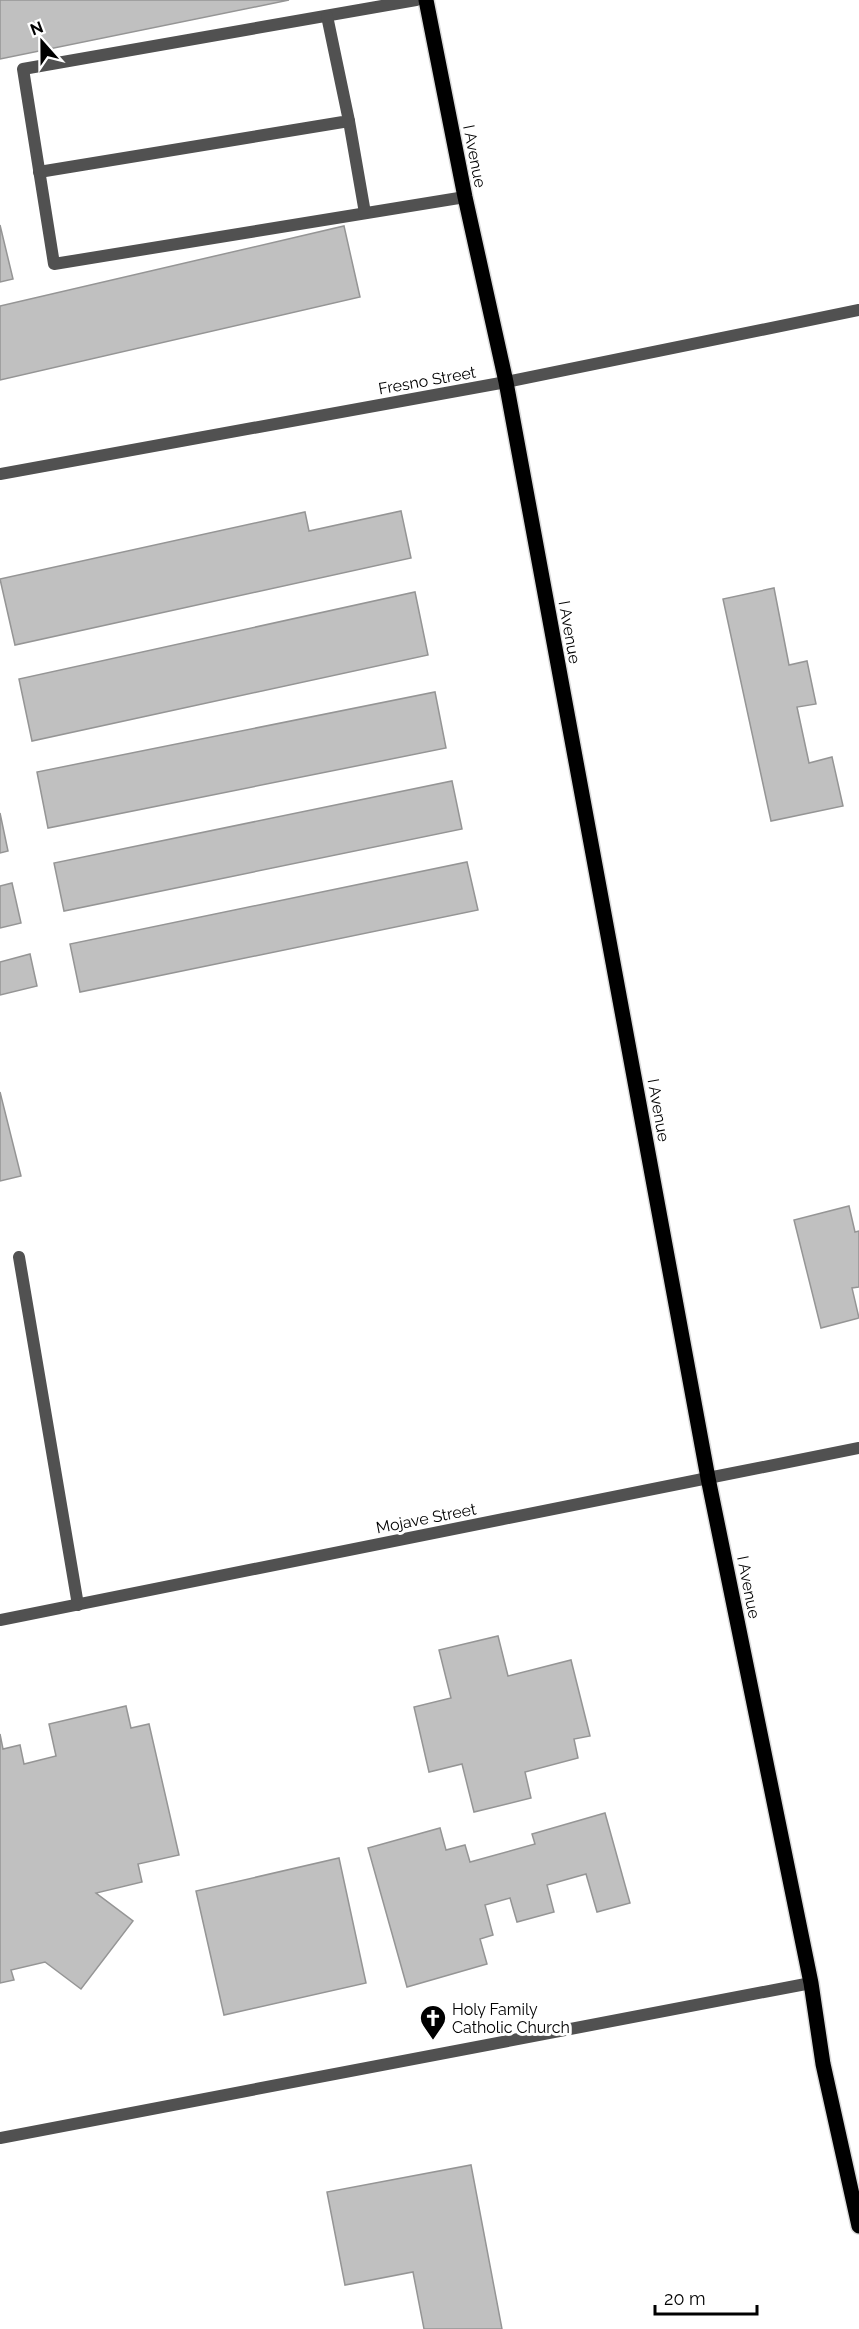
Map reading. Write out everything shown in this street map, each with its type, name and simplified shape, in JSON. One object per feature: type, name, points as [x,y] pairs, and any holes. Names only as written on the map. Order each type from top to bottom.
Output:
[{"type":"main road","name":"I Avenue","points":[[426,0],[465,197],[506,382],[708,1478],[811,1983],[823,2064],[859,2226]]},
{"type":"street","points":[[416,0],[23,69],[54,264],[465,197]]},
{"type":"street","points":[[327,15],[365,213]]},
{"type":"street","points":[[39,172],[349,121]]},
{"type":"street","name":"Fresno Street","points":[[0,474],[506,382],[859,310]]},
{"type":"street","points":[[19,1257],[78,1605]]},
{"type":"street","name":"Mojave Street","points":[[0,1620],[859,1448]]},
{"type":"street","points":[[0,2138],[811,1983]]},
{"type":"building","points":[[0,0],[289,0],[0,59]]},
{"type":"building","points":[[0,225],[13,279],[0,282]]},
{"type":"building","points":[[344,226],[360,297],[0,380],[0,306]]},
{"type":"building","points":[[401,511],[411,558],[15,645],[0,579],[305,512],[309,531]]},
{"type":"building","points":[[774,588],[789,665],[807,661],[816,704],[797,707],[809,763],[832,757],[843,806],[771,821],[723,599]]},
{"type":"building","points":[[415,592],[428,655],[32,741],[19,679]]},
{"type":"building","points":[[435,692],[446,748],[48,828],[37,772]]},
{"type":"building","points":[[452,781],[462,829],[64,911],[54,863]]},
{"type":"building","points":[[0,813],[8,851],[0,853]]},
{"type":"building","points":[[467,862],[478,910],[80,992],[70,944]]},
{"type":"building","points":[[12,883],[21,923],[0,928],[0,886]]},
{"type":"building","points":[[30,954],[37,986],[0,995],[0,962]]},
{"type":"building","points":[[0,1092],[21,1176],[0,1181]]},
{"type":"building","points":[[849,1206],[855,1232],[859,1231],[859,1287],[852,1288],[859,1318],[821,1328],[794,1220]]},
{"type":"building","points":[[498,1636],[508,1676],[571,1660],[590,1736],[574,1739],[578,1758],[525,1772],[531,1798],[474,1812],[462,1764],[429,1772],[414,1707],[451,1698],[439,1650]]},
{"type":"building","points":[[126,1706],[131,1728],[149,1724],[179,1855],[138,1864],[142,1882],[96,1893],[133,1921],[81,1989],[45,1962],[11,1970],[14,1980],[0,1983],[0,1734],[3,1749],[20,1745],[24,1764],[56,1756],[49,1724]]},
{"type":"building","points":[[605,1813],[630,1903],[597,1912],[586,1874],[547,1885],[554,1912],[517,1922],[510,1898],[485,1905],[493,1935],[480,1939],[487,1964],[407,1987],[368,1848],[440,1828],[446,1850],[465,1845],[470,1862],[535,1844],[532,1834]]},
{"type":"building","points":[[339,1858],[366,1983],[224,2015],[196,1891]]},
{"type":"building","points":[[471,2165],[502,2329],[424,2329],[413,2272],[345,2285],[327,2192]]},
{"type":"place","name":"Holy Family Catholic Church","points":[[433,2041]]}]
